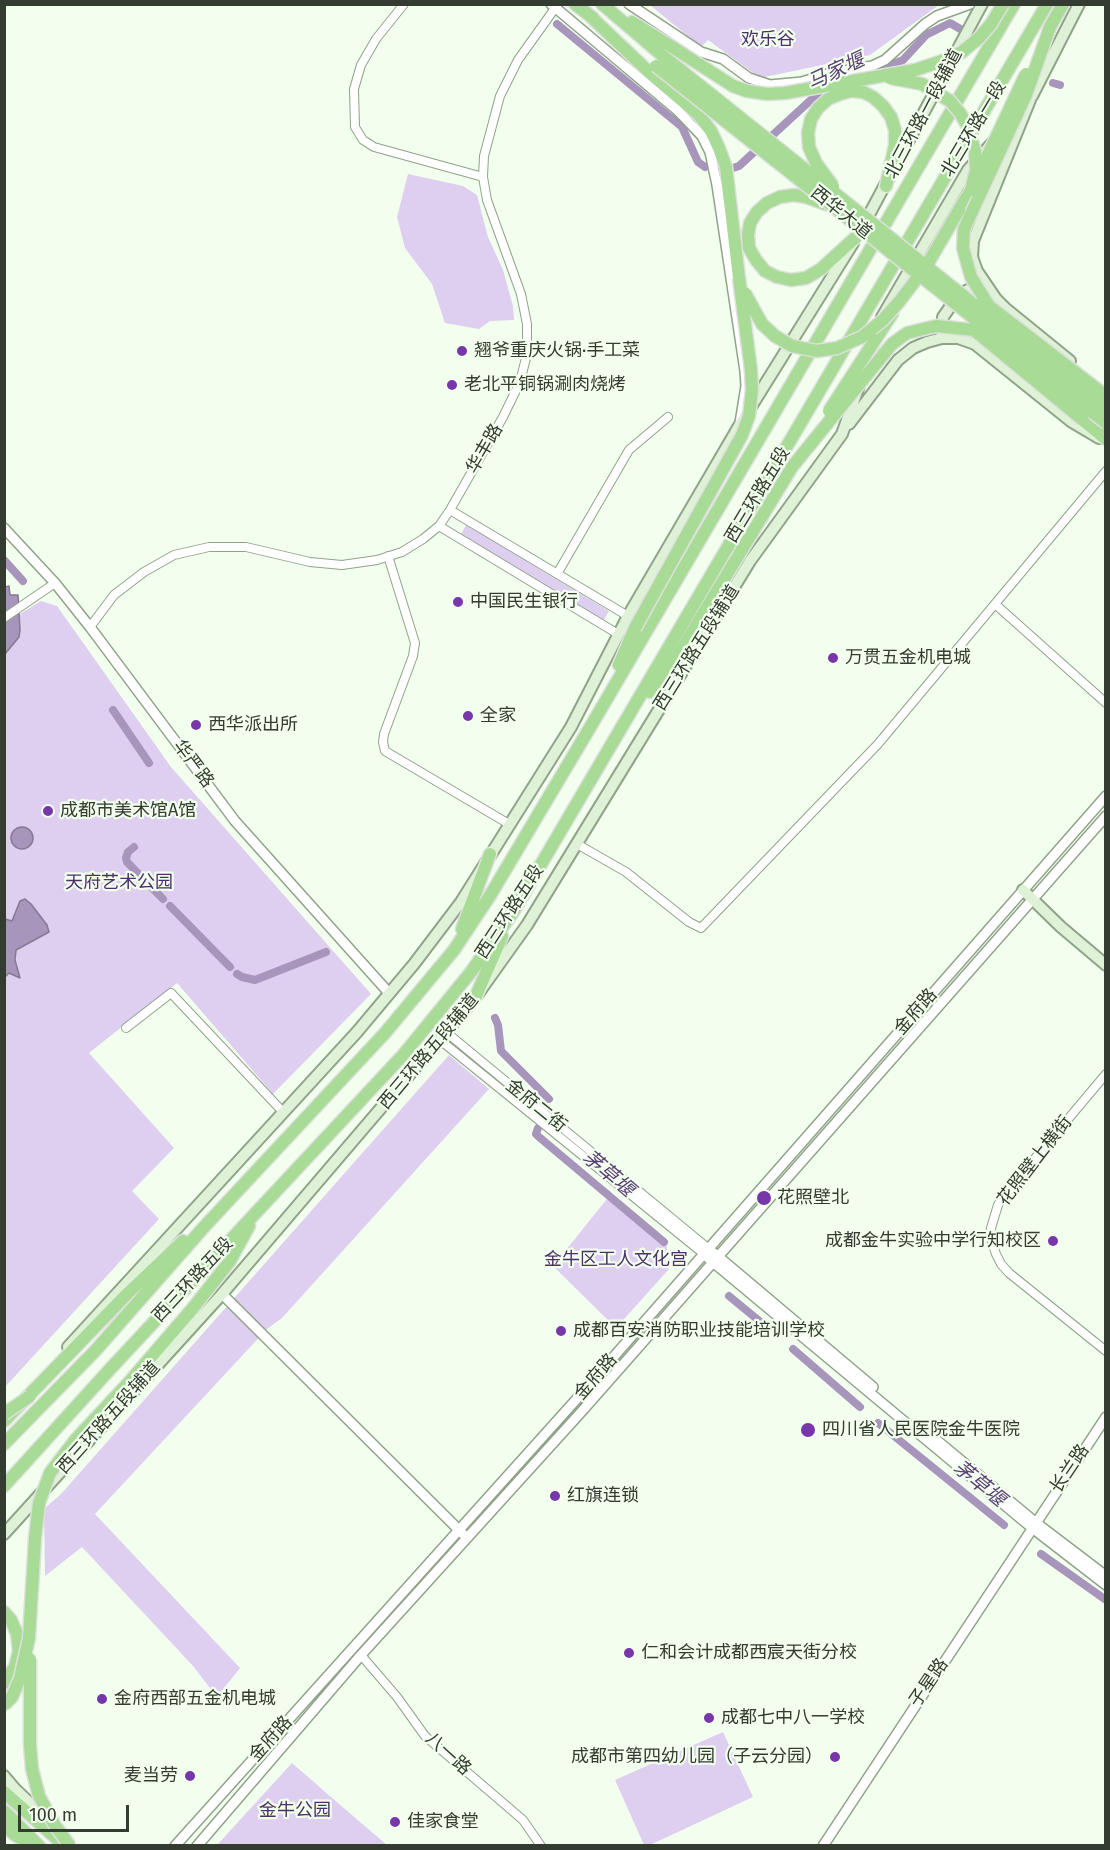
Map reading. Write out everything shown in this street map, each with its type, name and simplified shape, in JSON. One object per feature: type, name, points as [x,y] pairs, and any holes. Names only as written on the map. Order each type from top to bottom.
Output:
[{"type":"highway","name":"西华大道","points":[[575,4],[660,60],[1009,340],[1106,410]]},
{"type":"highway","points":[[595,719],[635,628],[742,435],[749,416],[752,390],[726,167],[720,148],[660,60],[603,4]]},
{"type":"highway","points":[[660,60],[717,76],[747,91],[766,94],[785,93],[915,69],[942,61],[962,52],[979,38],[1003,4]]},
{"type":"highway","name":"北三环路一段","points":[[879,235],[1014,4]]},
{"type":"highway","name":"北三环路一段","points":[[900,254],[1047,4]]},
{"type":"highway","points":[[739,278],[762,324],[775,336],[792,346],[817,351],[837,348],[862,337],[883,321],[927,265],[971,190],[1005,115],[1063,4]]},
{"type":"highway","points":[[1009,340],[979,292],[965,262],[964,229],[1026,95],[1050,27]]},
{"type":"highway","points":[[854,81],[891,78],[908,81],[922,84],[950,101],[967,125],[972,139],[976,170],[971,190]]},
{"type":"highway","points":[[838,204],[809,147],[808,133],[811,119],[818,108],[828,99],[840,94],[851,91],[862,92],[873,97],[891,117],[895,130],[895,145],[886,186]]},
{"type":"highway","points":[[838,204],[794,195],[780,197],[767,203],[757,212],[750,224],[749,248],[765,271],[791,280],[806,278],[821,269],[856,237]]},
{"type":"highway","name":"西三环路五段","points":[[4,1444],[94,1351],[204,1227],[385,1033],[454,950],[491,894],[879,235]]},
{"type":"highway","name":"西三环路五段","points":[[4,1486],[404,1054],[471,972],[513,912],[900,254]]},
{"type":"highway","points":[[616,735],[678,655],[792,467],[899,302]]},
{"type":"highway","points":[[989,306],[1106,396]]},
{"type":"highway","points":[[792,467],[892,344],[907,333],[936,326],[974,330],[1009,340]]},
{"type":"highway","points":[[974,330],[1106,440]]},
{"type":"highway","name":"西华大道","points":[[1029,355],[1106,423]]},
{"type":"highway","points":[[1029,355],[1063,363]]},
{"type":"highway","points":[[1029,355],[1044,388]]},
{"type":"highway","points":[[454,950],[490,854]]},
{"type":"highway","points":[[475,998],[513,912]]},
{"type":"highway","points":[[70,1845],[54,1824],[39,1796],[32,1769],[30,1638],[39,1503],[50,1473],[76,1439],[193,1308],[230,1261],[258,1211]]},
{"type":"highway","points":[[4,1421],[127,1294],[179,1244],[204,1227]]},
{"type":"highway","points":[[4,1414],[30,1396]]},
{"type":"highway","points":[[4,1612],[11,1620],[17,1634],[19,1651],[15,1667],[4,1683]]},
{"type":"highway","points":[[4,1705],[12,1697],[20,1678],[30,1638]]},
{"type":"highway","points":[[4,1792],[65,1845]]},
{"type":"highway","points":[[4,1811],[39,1845]]},
{"type":"highway","points":[[4,1825],[15,1835],[33,1845]]},
{"type":"main road","name":"北三环路一段辅道","points":[[856,237],[886,186],[982,4]]},
{"type":"main road","points":[[1079,4],[1032,96],[973,241],[972,257],[986,286],[1006,309],[1106,390]]},
{"type":"main road","name":"西三环路五段辅道","points":[[7,1530],[222,1294],[475,998],[527,925],[750,561],[842,434],[856,398],[869,346],[888,306],[968,170],[982,152],[1015,119],[1032,96]]},
{"type":"main road","points":[[4,1414],[357,1032],[414,964],[461,902],[571,727],[628,616],[740,426],[856,237]]},
{"type":"main road","points":[[942,338],[943,318],[957,297],[968,290],[986,286]]},
{"type":"main road","points":[[842,434],[898,360],[913,348],[927,342],[942,338],[958,338],[975,344],[1072,423],[1106,440]]},
{"type":"main road","points":[[1023,890],[1061,927],[1106,965]]},
{"type":"main road","points":[[4,1776],[56,1828],[79,1845]]},
{"type":"main road","points":[[4,1825],[25,1845]]},
{"type":"street","points":[[404,4],[376,39],[361,64],[354,89],[355,127],[363,140],[374,147],[483,177]]},
{"type":"street","points":[[628,4],[701,52],[723,59],[749,78],[761,83],[779,85],[873,66],[885,60],[936,16],[970,4]]},
{"type":"street","points":[[554,6],[676,110],[702,136],[710,152],[745,371],[746,386],[740,426]]},
{"type":"street","name":"华丰路","points":[[90,627],[114,595],[144,572],[174,555],[209,547],[246,546],[309,562],[342,565],[402,552],[439,526],[503,417],[520,382],[527,354],[527,324],[521,294],[487,200],[483,177],[484,156],[500,96],[518,60],[554,6]]},
{"type":"street","points":[[557,574],[630,450],[668,417]]},
{"type":"street","points":[[577,844],[626,872],[689,922],[701,928],[878,744],[1106,471]]},
{"type":"street","points":[[450,510],[628,616]]},
{"type":"street","points":[[439,526],[618,634]]},
{"type":"street","name":"华严路","points":[[4,528],[90,627],[235,821],[389,993]]},
{"type":"street","points":[[388,556],[416,643],[384,734],[385,750],[509,824]]},
{"type":"street","points":[[4,618],[55,584]]},
{"type":"street","points":[[995,604],[1106,702]]},
{"type":"street","name":"金府路","points":[[175,1845],[707,1252],[1106,796]]},
{"type":"street","name":"金府路","points":[[196,1845],[361,1655],[1106,816]]},
{"type":"street","points":[[126,1028],[171,993],[283,1112]]},
{"type":"street","name":"金府二街","points":[[443,1036],[707,1252]]},
{"type":"street","name":"花照壁上横街","points":[[1106,1074],[1005,1194],[998,1205],[992,1228],[992,1242],[1001,1264],[1009,1273],[1106,1351]]},
{"type":"street","points":[[707,1252],[1106,1585]]},
{"type":"street","points":[[222,1294],[467,1538]]},
{"type":"street","name":"长兰路","points":[[1033,1524],[1106,1417]]},
{"type":"street","points":[[1033,1524],[1106,1576]]},
{"type":"street","name":"子星路","points":[[823,1845],[1033,1524]]},
{"type":"street","name":"八一路","points":[[361,1655],[397,1697],[425,1736],[524,1821],[541,1845]]},
{"type":"green space","name":"欢乐谷","points":[[650,5],[939,5],[870,55],[760,78],[708,40],[701,47]]},
{"type":"green space","points":[[408,174],[463,186],[477,195],[488,237],[503,270],[513,306],[514,320],[490,321],[479,329],[445,323],[432,284],[405,248],[397,217]]},
{"type":"green space","points":[[466,525],[609,611],[604,620],[461,534]]},
{"type":"green space","name":"天府艺术公园","points":[[41,601],[57,606],[171,767],[371,994],[273,1094],[177,983],[89,1053],[174,1148],[132,1191],[159,1219],[5,1387],[4,624]]},
{"type":"green space","points":[[449,1055],[489,1089],[282,1318],[267,1329],[95,1514],[240,1668],[217,1697],[193,1666],[82,1547],[45,1576],[44,1509],[61,1494]]},
{"type":"green space","name":"金牛区工人文化宫","points":[[607,1199],[666,1239],[669,1269],[616,1328],[553,1266]]},
{"type":"green space","points":[[723,1732],[753,1797],[650,1845],[644,1845],[615,1780]]},
{"type":"green space","name":"金牛公园","points":[[292,1763],[331,1797],[387,1845],[217,1845]]},
{"type":"shaded area","points":[[9,586],[10,595],[18,595],[20,630],[19,637],[5,654],[5,587]]},
{"type":"shaded area","points":[[22,827],[30,830],[33,838],[30,846],[22,849],[14,846],[11,838],[14,830]]},
{"type":"shaded area","points":[[25,899],[47,925],[49,932],[16,950],[15,960],[20,978],[9,973],[5,977],[5,919],[12,921],[20,901]]},
{"type":"waterway","name":"马家堰","points":[[871,74],[903,60],[926,35],[950,23],[962,30]]},
{"type":"waterway","name":"马家堰","points":[[557,24],[682,127],[698,162],[705,167]]},
{"type":"waterway","name":"马家堰","points":[[1053,83],[1060,85]]},
{"type":"waterway","name":"马家堰","points":[[730,169],[739,166],[813,98],[837,88]]},
{"type":"waterway","name":"茅草堰","points":[[4,560],[23,581]]},
{"type":"waterway","name":"茅草堰","points":[[113,710],[149,763]]},
{"type":"waterway","name":"茅草堰","points":[[134,847],[128,852],[127,862],[163,899]]},
{"type":"waterway","name":"茅草堰","points":[[170,906],[230,967]]},
{"type":"waterway","name":"茅草堰","points":[[237,974],[255,980],[326,952]]},
{"type":"waterway","name":"茅草堰","points":[[495,1018],[501,1051],[549,1099]]},
{"type":"waterway","name":"茅草堰","points":[[538,1128],[536,1134],[539,1137],[664,1242]]},
{"type":"waterway","name":"茅草堰","points":[[729,1296],[763,1324]]},
{"type":"waterway","name":"茅草堰","points":[[793,1349],[860,1407]]},
{"type":"waterway","name":"茅草堰","points":[[878,1423],[1004,1525]]},
{"type":"waterway","name":"茅草堰","points":[[1041,1554],[1106,1600]]},
{"type":"place","name":"翘爷重庆火锅·手工菜","points":[[462,351]]},
{"type":"place","name":"老北平铜锅涮肉烧烤","points":[[452,385]]},
{"type":"place","name":"中国民生银行","points":[[458,602]]},
{"type":"place","name":"万贯五金机电城","points":[[833,658]]},
{"type":"place","name":"全家","points":[[468,716]]},
{"type":"place","name":"西华派出所","points":[[196,725]]},
{"type":"place","name":"成都市美术馆A馆","points":[[48,811]]},
{"type":"place","name":"花照壁北","points":[[764,1198]]},
{"type":"place","name":"成都金牛实验中学行知校区","points":[[1053,1241]]},
{"type":"place","name":"成都百安消防职业技能培训学校","points":[[561,1331]]},
{"type":"place","name":"四川省人民医院金牛医院","points":[[808,1430]]},
{"type":"place","name":"红旗连锁","points":[[555,1496]]},
{"type":"place","name":"仁和会计成都西宸天街分校","points":[[629,1653]]},
{"type":"place","name":"金府西部五金机电城","points":[[102,1699]]},
{"type":"place","name":"成都七中八一学校","points":[[709,1718]]},
{"type":"place","name":"成都市第四幼儿园（子云分园）","points":[[835,1757]]},
{"type":"place","name":"麦当劳","points":[[190,1776]]},
{"type":"place","name":"佳家食堂","points":[[395,1822]]}]
